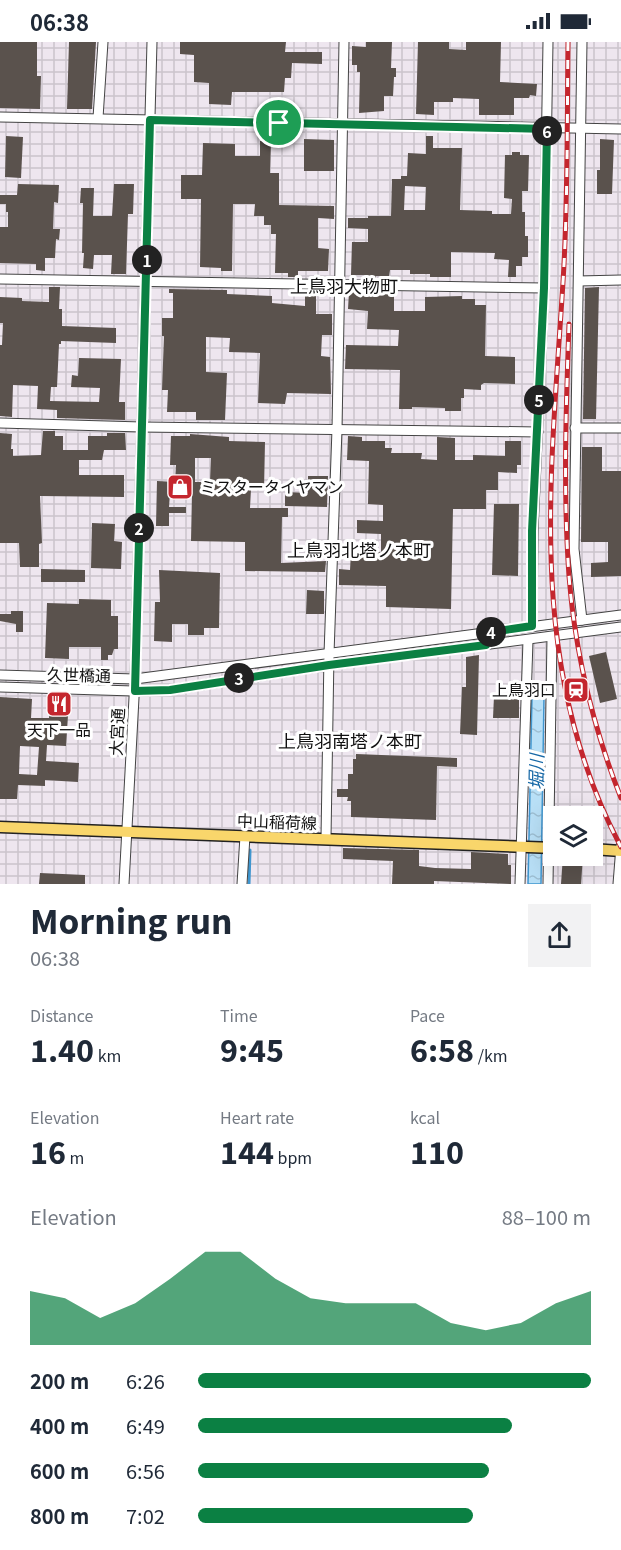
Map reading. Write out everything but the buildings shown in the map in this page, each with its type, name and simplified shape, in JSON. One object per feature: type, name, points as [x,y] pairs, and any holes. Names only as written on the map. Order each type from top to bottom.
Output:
[{"type":"main road","name":"中山稲荷線","points":[[0,827],[543,848]]},
{"type":"main road","points":[[603,849],[621,849]]},
{"type":"street","points":[[98,118],[102,42]]},
{"type":"street","name":"大宮通","points":[[124,884],[135,691],[152,42]]},
{"type":"street","points":[[326,838],[344,124],[344,42]]},
{"type":"street","points":[[532,626],[532,531],[544,288],[548,42]]},
{"type":"street","points":[[582,42],[574,549],[582,620]]},
{"type":"street","points":[[0,117],[621,129]]},
{"type":"street","points":[[0,279],[544,288]]},
{"type":"street","points":[[579,281],[621,280]]},
{"type":"street","points":[[0,423],[538,432]]},
{"type":"street","points":[[575,428],[621,428]]},
{"type":"street","name":"久世橋通","points":[[0,675],[135,679],[621,615]]},
{"type":"street","name":"久世橋通","points":[[0,687],[170,690],[329,665],[621,627]]},
{"type":"street","points":[[485,633],[486,645]]},
{"type":"street","points":[[550,806],[552,637]]},
{"type":"street","points":[[520,884],[528,640]]},
{"type":"street","points":[[407,644],[408,656]]},
{"type":"street","points":[[244,666],[246,677]]},
{"type":"street","points":[[43,688],[44,676]]},
{"type":"street","points":[[242,884],[244,836]]},
{"type":"street","points":[[618,884],[621,849]]},
{"type":"street","points":[[548,884],[549,866]]},
{"type":"shaded area","points":[[0,42],[621,42],[621,884],[0,884]]},
{"type":"water","name":"堀川","points":[[532,696],[544,697],[541,884],[528,884]]},
{"type":"waterway","points":[[249,884],[250,850]]},
{"type":"railway","points":[[568,42],[566,222],[551,499],[552,570],[557,640],[570,710],[590,779],[621,847]]},
{"type":"railway","points":[[569,324],[566,481],[567,544],[572,604],[581,661],[594,717],[621,798]]},
{"type":"place","name":"ミスタータイヤマン","points":[[180,487]]},
{"type":"place","name":"上鳥羽口","points":[[576,690]]},
{"type":"place","name":"天下一品","points":[[59,704]]},
{"type":"district","name":"上鳥羽大物町","points":[[344,287]]},
{"type":"district","name":"上鳥羽北塔ノ本町","points":[[359,551]]},
{"type":"district","name":"上鳥羽南塔ノ本町","points":[[350,742]]},
{"type":"route","points":[[150,120],[279,123],[547,129],[544,288],[532,531],[532,626],[485,633],[486,645],[329,665],[170,690],[135,691],[150,120]]}]
